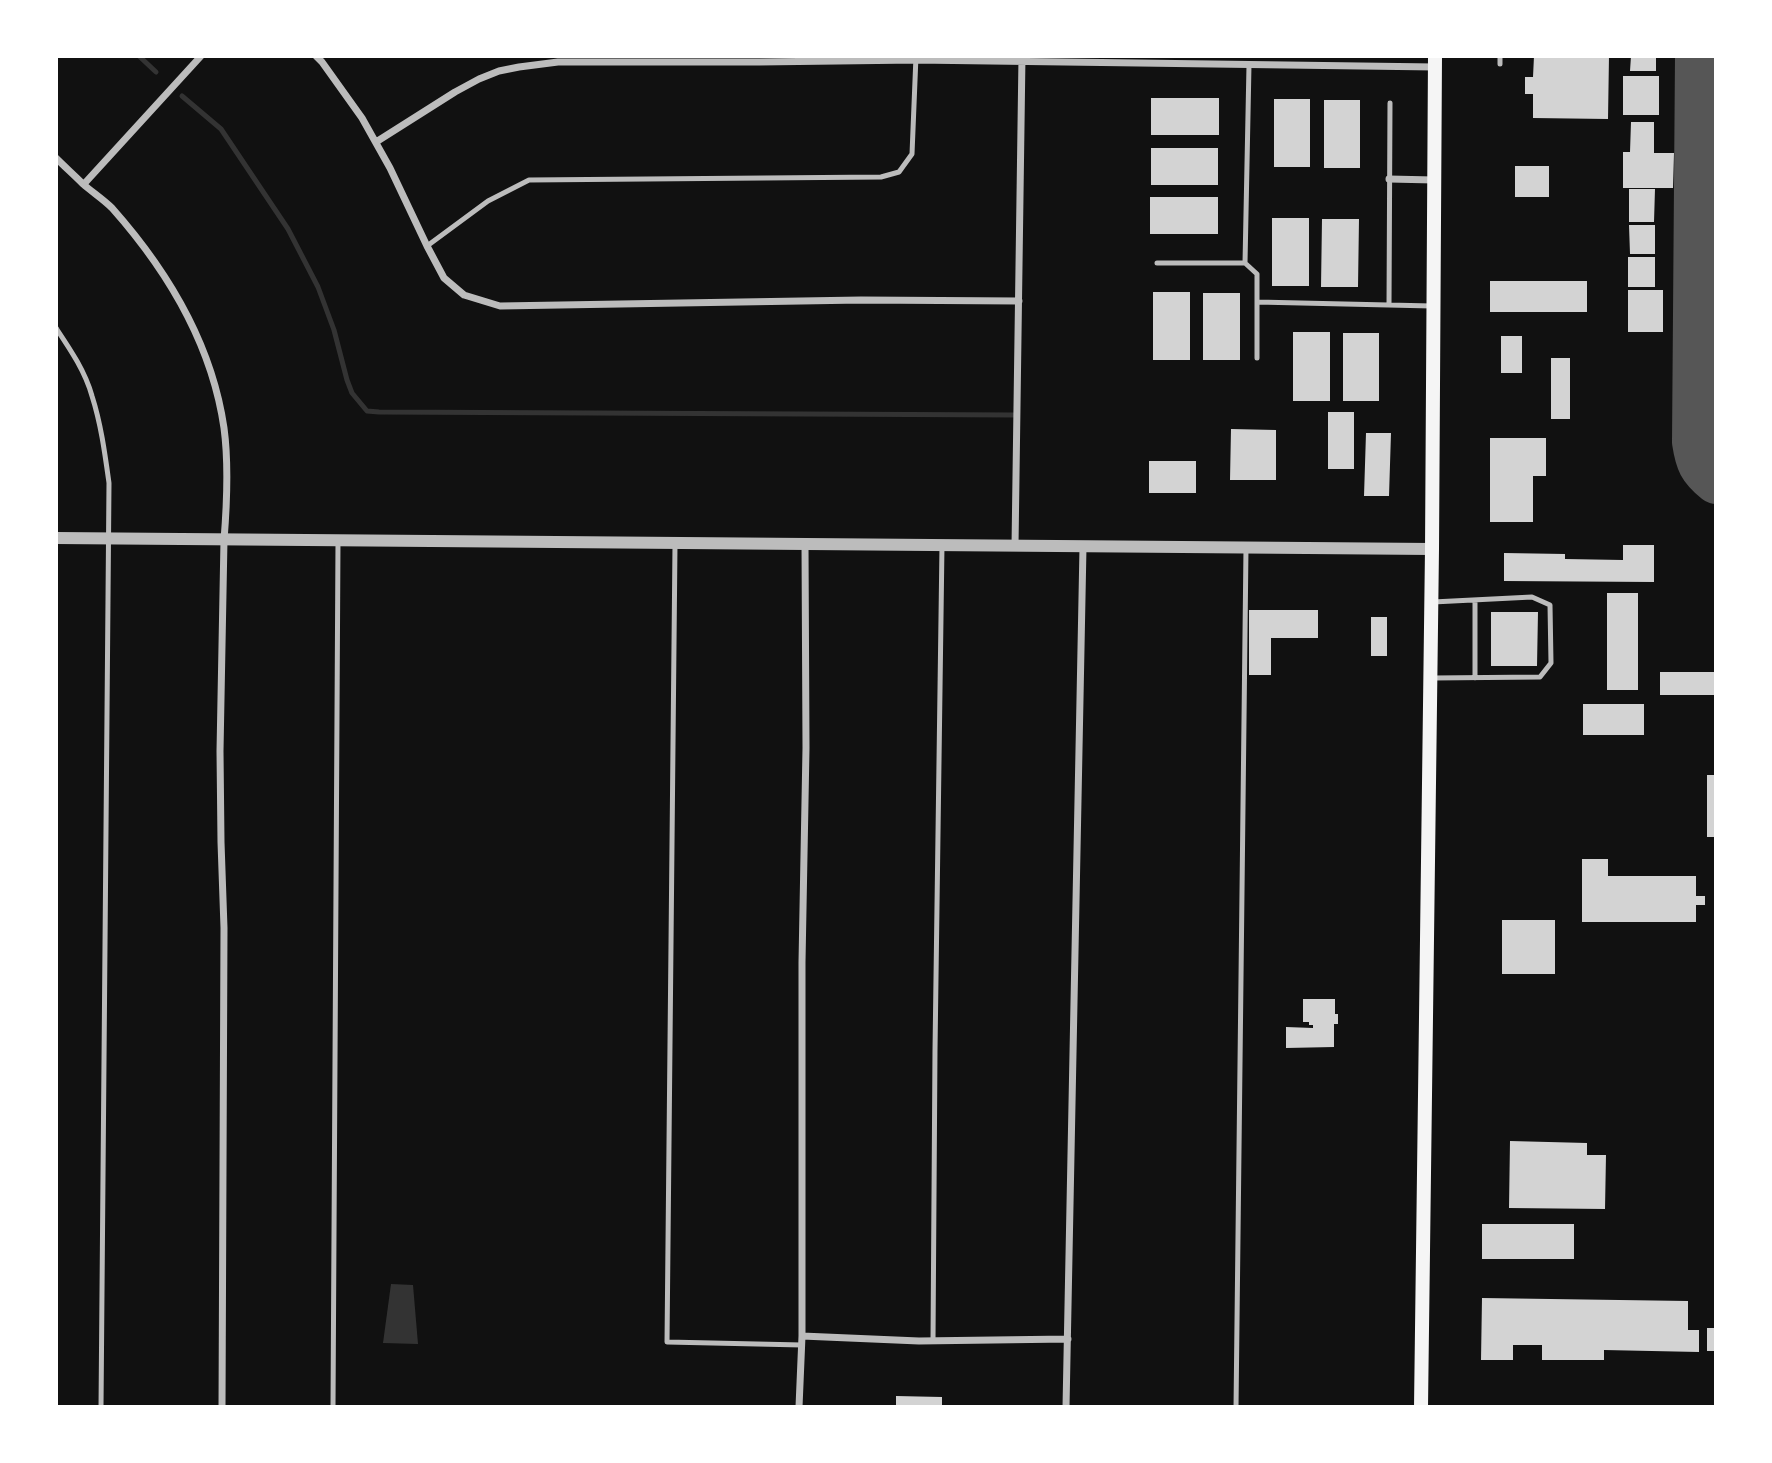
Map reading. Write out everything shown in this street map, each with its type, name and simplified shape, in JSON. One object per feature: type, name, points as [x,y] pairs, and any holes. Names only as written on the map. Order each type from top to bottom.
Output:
[{"type":"main road","points":[[1421,1407],[1435,62]]},
{"type":"street","points":[[84,184],[201,56]]},
{"type":"street","points":[[316,56],[323,62],[376,142],[444,278],[464,295],[500,306],[861,300],[1019,301]]},
{"type":"street","points":[[376,142],[479,79],[499,71],[558,62],[759,62],[916,58],[1153,60],[1371,67],[1435,62]]},
{"type":"street","points":[[1014,546],[1022,59]]},
{"type":"street","points":[[56,158],[109,205],[148,252],[180,302],[203,349],[218,397],[224,428],[227,506],[220,751],[224,942],[222,1407]]},
{"type":"street","points":[[1390,179],[1434,180]]},
{"type":"street","points":[[56,538],[1432,549]]},
{"type":"street","points":[[799,1407],[802,1340],[805,544]]},
{"type":"street","points":[[1066,1407],[1083,547]]},
{"type":"street","points":[[802,1340],[1068,1339]]},
{"type":"lane","points":[[323,62],[330,56]]},
{"type":"lane","points":[[1371,56],[1371,67]]},
{"type":"lane","points":[[1500,56],[1500,64]]},
{"type":"lane","points":[[427,246],[488,201],[529,180],[881,177],[899,172],[912,154],[916,58]]},
{"type":"lane","points":[[1245,262],[1249,65]]},
{"type":"lane","points":[[1389,305],[1390,103]]},
{"type":"lane","points":[[1157,263],[1245,262],[1257,274],[1257,358]]},
{"type":"lane","points":[[1257,302],[1434,306]]},
{"type":"lane","points":[[56,328],[74,355],[92,395],[103,443],[108,483],[101,1407]]},
{"type":"lane","points":[[333,1407],[338,541]]},
{"type":"lane","points":[[675,543],[667,1342],[802,1340]]},
{"type":"lane","points":[[933,1341],[943,545]]},
{"type":"lane","points":[[1237,1407],[1245,548]]},
{"type":"lane","points":[[1430,678],[1540,677],[1551,663],[1550,605],[1532,597],[1431,602]]},
{"type":"lane","points":[[1475,600],[1475,678]]},
{"type":"shaded area","points":[[391,1284],[413,1285],[418,1344],[383,1343]]},
{"type":"building","points":[[1534,56],[1609,56],[1608,119],[1533,118],[1533,94],[1525,94],[1525,77],[1533,77]]},
{"type":"building","points":[[1631,56],[1656,56],[1656,71],[1630,71]]},
{"type":"building","points":[[1623,76],[1659,76],[1659,115],[1623,115]]},
{"type":"building","points":[[1151,98],[1219,98],[1219,135],[1151,135]]},
{"type":"building","points":[[1274,99],[1310,99],[1310,167],[1274,167]]},
{"type":"building","points":[[1324,100],[1360,100],[1360,168],[1324,168]]},
{"type":"building","points":[[1631,122],[1654,122],[1654,153],[1674,153],[1673,188],[1623,188],[1623,152],[1630,152]]},
{"type":"building","points":[[1151,148],[1218,148],[1218,185],[1151,185]]},
{"type":"building","points":[[1515,166],[1549,166],[1549,197],[1515,197]]},
{"type":"building","points":[[1629,189],[1655,189],[1654,222],[1629,222]]},
{"type":"building","points":[[1150,197],[1218,197],[1218,234],[1150,234]]},
{"type":"building","points":[[1272,218],[1309,218],[1309,286],[1272,286]]},
{"type":"building","points":[[1322,219],[1359,219],[1358,287],[1321,287]]},
{"type":"building","points":[[1629,225],[1655,225],[1655,254],[1630,254]]},
{"type":"building","points":[[1628,257],[1655,257],[1655,287],[1628,287]]},
{"type":"building","points":[[1490,281],[1587,281],[1587,312],[1490,312]]},
{"type":"building","points":[[1628,290],[1663,290],[1663,332],[1628,332]]},
{"type":"building","points":[[1153,292],[1190,292],[1190,360],[1153,360]]},
{"type":"building","points":[[1203,293],[1240,293],[1240,360],[1203,360]]},
{"type":"building","points":[[1293,332],[1330,332],[1330,401],[1293,401]]},
{"type":"building","points":[[1343,333],[1379,333],[1379,401],[1343,401]]},
{"type":"building","points":[[1501,336],[1522,336],[1522,373],[1501,373]]},
{"type":"building","points":[[1551,358],[1570,358],[1570,419],[1551,419]]},
{"type":"building","points":[[1328,412],[1354,412],[1354,469],[1328,469]]},
{"type":"building","points":[[1231,429],[1276,430],[1276,480],[1230,480]]},
{"type":"building","points":[[1366,433],[1391,433],[1389,496],[1364,496]]},
{"type":"building","points":[[1490,438],[1546,438],[1546,476],[1533,476],[1533,522],[1490,522]]},
{"type":"building","points":[[1149,461],[1196,461],[1196,493],[1149,493]]},
{"type":"building","points":[[1623,545],[1654,545],[1654,582],[1504,581],[1504,553],[1565,554],[1565,559],[1623,560]]},
{"type":"building","points":[[1607,593],[1638,593],[1638,690],[1607,690]]},
{"type":"building","points":[[1249,610],[1318,610],[1318,638],[1271,638],[1271,675],[1249,675]]},
{"type":"building","points":[[1491,612],[1538,612],[1537,666],[1491,666]]},
{"type":"building","points":[[1371,617],[1387,617],[1387,656],[1371,656]]},
{"type":"building","points":[[1660,672],[1716,672],[1716,695],[1660,695]]},
{"type":"building","points":[[1583,704],[1644,704],[1644,735],[1583,735]]},
{"type":"building","points":[[1707,775],[1716,775],[1716,837],[1707,837]]},
{"type":"building","points":[[1582,859],[1608,859],[1608,876],[1696,876],[1696,896],[1705,896],[1705,905],[1696,905],[1696,922],[1582,922]]},
{"type":"building","points":[[1502,920],[1555,920],[1555,974],[1502,974]]},
{"type":"building","points":[[1303,999],[1335,999],[1338,1024],[1334,1024],[1334,1047],[1286,1048],[1286,1027],[1313,1028],[1309,1022],[1303,1022]]},
{"type":"building","points":[[1510,1141],[1587,1143],[1587,1155],[1606,1155],[1605,1209],[1509,1208]]},
{"type":"building","points":[[1482,1224],[1574,1224],[1574,1259],[1482,1259]]},
{"type":"building","points":[[1482,1298],[1688,1301],[1688,1330],[1699,1330],[1699,1352],[1604,1350],[1604,1360],[1542,1360],[1542,1345],[1513,1345],[1513,1360],[1481,1360]]},
{"type":"building","points":[[1707,1328],[1716,1328],[1716,1351],[1707,1351]]},
{"type":"building","points":[[896,1396],[942,1397],[942,1407],[896,1407]]},
{"type":"waterway","points":[[139,56],[156,72]]},
{"type":"waterway","points":[[182,96],[221,129],[288,229],[318,287],[334,330],[352,393],[367,411],[1016,415]]},
{"type":"taxiway","points":[[1697,56],[1694,442],[1700,465],[1716,482]]}]
